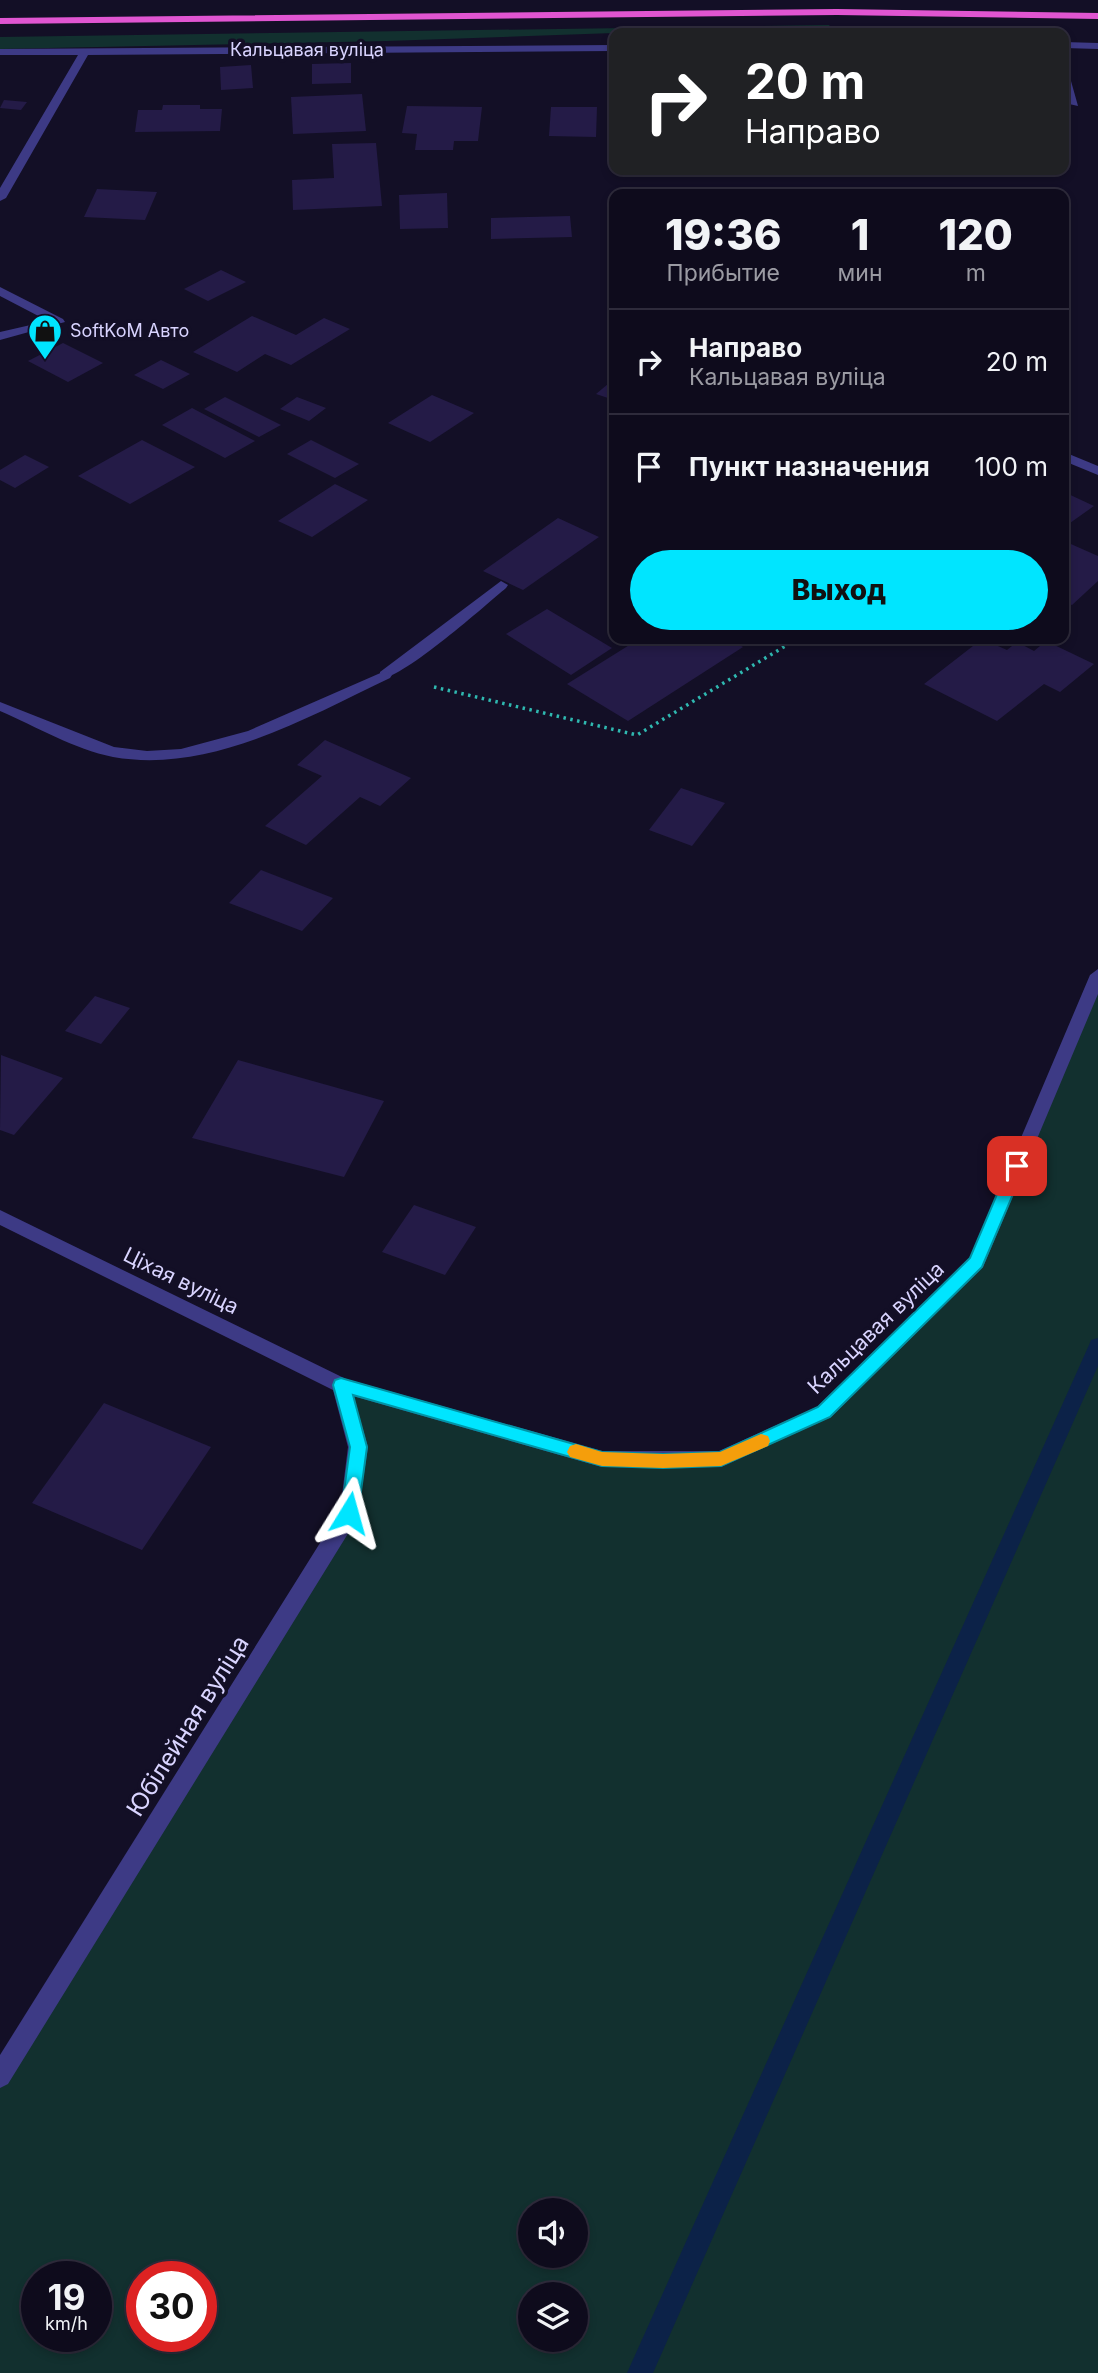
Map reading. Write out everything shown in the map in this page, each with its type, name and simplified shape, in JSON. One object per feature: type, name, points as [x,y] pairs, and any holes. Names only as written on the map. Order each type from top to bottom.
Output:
[{"type":"highway","points":[[0,21],[837,12],[1098,16]]},
{"type":"street","points":[[1069,45],[1098,46]]},
{"type":"street","name":"Кальцавая вуліца","points":[[0,52],[609,48]]},
{"type":"street","points":[[0,198],[85,51]]},
{"type":"street","points":[[1069,89],[1074,104]]},
{"type":"street","points":[[0,290],[59,322],[0,337]]},
{"type":"street","points":[[1069,458],[1098,471]]},
{"type":"street","points":[[0,706],[111,751],[145,757],[183,753],[247,736],[385,675],[416,654],[501,585]]},
{"type":"street","name":"Кальцавая вуліца","points":[[341,1385],[602,1459],[721,1459],[824,1412],[977,1262],[1098,975]]},
{"type":"street","name":"Ціхая вуліца","points":[[0,1217],[341,1385]]},
{"type":"street","name":"Юбілейная вуліца","points":[[0,2076],[349,1513],[358,1447],[341,1385]]},
{"type":"path","points":[[385,675],[637,734],[747,673],[790,644]]},
{"type":"green space","points":[[829,25],[831,28],[622,28]]},
{"type":"green space","points":[[609,28],[609,33],[387,41],[0,49],[0,37]]},
{"type":"green space","points":[[1098,975],[1098,2373],[0,2373],[0,2076],[350,1513],[358,1447],[341,1385],[602,1459],[721,1459],[824,1412],[977,1262]]},
{"type":"building","points":[[351,63],[351,83],[312,84],[312,64]]},
{"type":"building","points":[[251,65],[253,88],[221,90],[220,67]]},
{"type":"building","points":[[362,94],[366,131],[293,134],[291,97]]},
{"type":"building","points":[[4,100],[27,102],[21,110],[0,108]]},
{"type":"building","points":[[163,105],[200,105],[200,109],[222,109],[220,131],[135,132],[138,110],[162,110]]},
{"type":"building","points":[[407,106],[482,107],[478,141],[454,141],[453,150],[415,150],[417,134],[402,133]]},
{"type":"building","points":[[551,107],[597,107],[596,137],[549,136]]},
{"type":"building","points":[[376,143],[382,206],[293,210],[292,180],[334,178],[332,144]]},
{"type":"building","points":[[97,189],[157,192],[145,220],[84,217]]},
{"type":"building","points":[[447,193],[448,228],[400,229],[399,195]]},
{"type":"building","points":[[570,216],[572,237],[491,239],[491,218]]},
{"type":"building","points":[[221,270],[246,282],[208,301],[184,289]]},
{"type":"building","points":[[252,316],[296,335],[324,318],[350,329],[291,365],[265,354],[237,372],[193,352]]},
{"type":"building","points":[[63,343],[103,363],[68,382],[28,361]]},
{"type":"building","points":[[161,360],[190,374],[163,389],[134,375]]},
{"type":"building","points":[[609,383],[609,398],[596,394]]},
{"type":"building","points":[[432,395],[474,413],[430,442],[388,423]]},
{"type":"building","points":[[225,397],[281,425],[259,437],[204,409]]},
{"type":"building","points":[[297,397],[326,408],[309,421],[280,409]]},
{"type":"building","points":[[192,408],[255,441],[225,458],[162,425]]},
{"type":"building","points":[[142,440],[195,467],[130,504],[78,476]]},
{"type":"building","points":[[311,440],[359,464],[335,478],[287,454]]},
{"type":"building","points":[[25,455],[49,467],[15,488],[0,480],[0,470]]},
{"type":"building","points":[[335,484],[368,500],[312,537],[278,521]]},
{"type":"building","points":[[1069,494],[1094,506],[1070,523]]},
{"type":"building","points":[[558,518],[599,537],[523,590],[483,571]]},
{"type":"building","points":[[1069,543],[1098,556],[1098,581],[1072,605],[1069,604]]},
{"type":"building","points":[[547,609],[612,648],[571,675],[506,634]]},
{"type":"building","points":[[631,644],[738,644],[743,647],[628,721],[567,684]]},
{"type":"building","points":[[976,644],[993,644],[1007,650],[1014,644],[1021,644],[1034,651],[1042,644],[1052,644],[1094,664],[1060,692],[1044,684],[997,721],[924,684]]},
{"type":"building","points":[[325,740],[411,778],[380,806],[360,797],[306,845],[265,826],[322,776],[297,765]]},
{"type":"building","points":[[681,788],[725,803],[692,846],[649,830]]},
{"type":"building","points":[[261,870],[333,898],[302,931],[229,903]]},
{"type":"building","points":[[95,996],[130,1008],[101,1044],[65,1031]]},
{"type":"building","points":[[1,1055],[63,1078],[14,1135],[0,1130]]},
{"type":"building","points":[[238,1060],[384,1101],[344,1177],[192,1138]]},
{"type":"building","points":[[414,1205],[476,1227],[445,1275],[382,1252]]},
{"type":"building","points":[[104,1403],[211,1447],[142,1550],[32,1503]]},
{"type":"waterway","points":[[640,2373],[1098,1345]]},
{"type":"slow traffic","points":[[576,1452],[602,1459],[721,1459],[761,1441]]},
{"type":"place","name":"SoftKoM Авто","points":[[45,361]]},
{"type":"route","points":[[349,1513],[358,1447],[341,1385],[602,1459],[721,1459],[824,1412],[977,1262],[1017,1166]]}]
